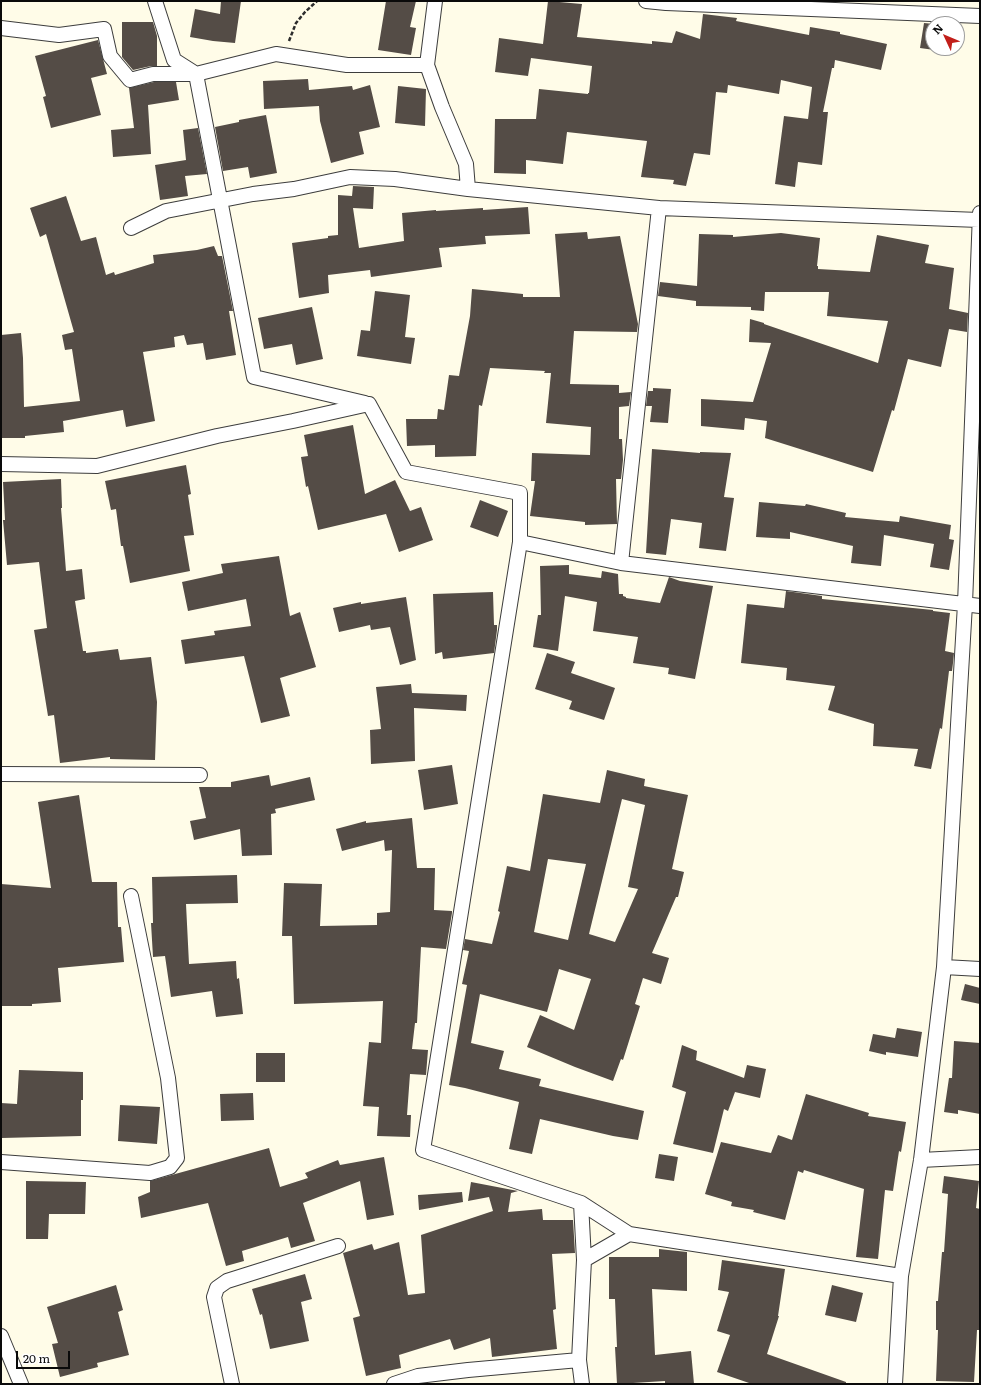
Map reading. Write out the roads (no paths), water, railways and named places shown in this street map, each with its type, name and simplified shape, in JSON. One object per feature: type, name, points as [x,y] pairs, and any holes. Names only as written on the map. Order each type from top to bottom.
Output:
[{"type":"street","points":[[155,1],[174,60],[196,74],[254,377],[369,404],[406,472],[520,493],[520,542],[423,1150],[581,1203],[629,1234],[901,1276]]},
{"type":"street","points":[[436,1],[427,65],[442,107],[466,164],[468,189]]},
{"type":"street","points":[[646,1],[666,4],[980,16]]},
{"type":"street","points":[[1,28],[59,35],[104,29],[110,56],[130,80],[152,74],[196,74],[276,54],[347,65],[427,65]]},
{"type":"street","points":[[131,228],[166,211],[253,194],[294,189],[350,177],[395,179],[468,189],[659,208],[980,217],[965,604],[944,967],[921,1160],[901,1276],[895,1384]]},
{"type":"street","points":[[621,563],[659,208]]},
{"type":"street","points":[[1,464],[97,466],[217,436],[369,404]]},
{"type":"street","points":[[520,542],[621,563],[980,606]]},
{"type":"street","points":[[1,774],[200,775]]},
{"type":"street","points":[[1,1162],[150,1173],[170,1167],[177,1158],[168,1078],[131,896]]},
{"type":"street","points":[[944,967],[980,969]]},
{"type":"street","points":[[921,1160],[980,1157]]},
{"type":"street","points":[[581,1203],[584,1260],[579,1360],[582,1384]]},
{"type":"street","points":[[584,1260],[629,1234]]},
{"type":"street","points":[[232,1384],[214,1297],[217,1288],[227,1281],[338,1246]]},
{"type":"street","points":[[1,1336],[21,1384]]},
{"type":"street","points":[[394,1384],[418,1376],[432,1374],[579,1360]]}]
